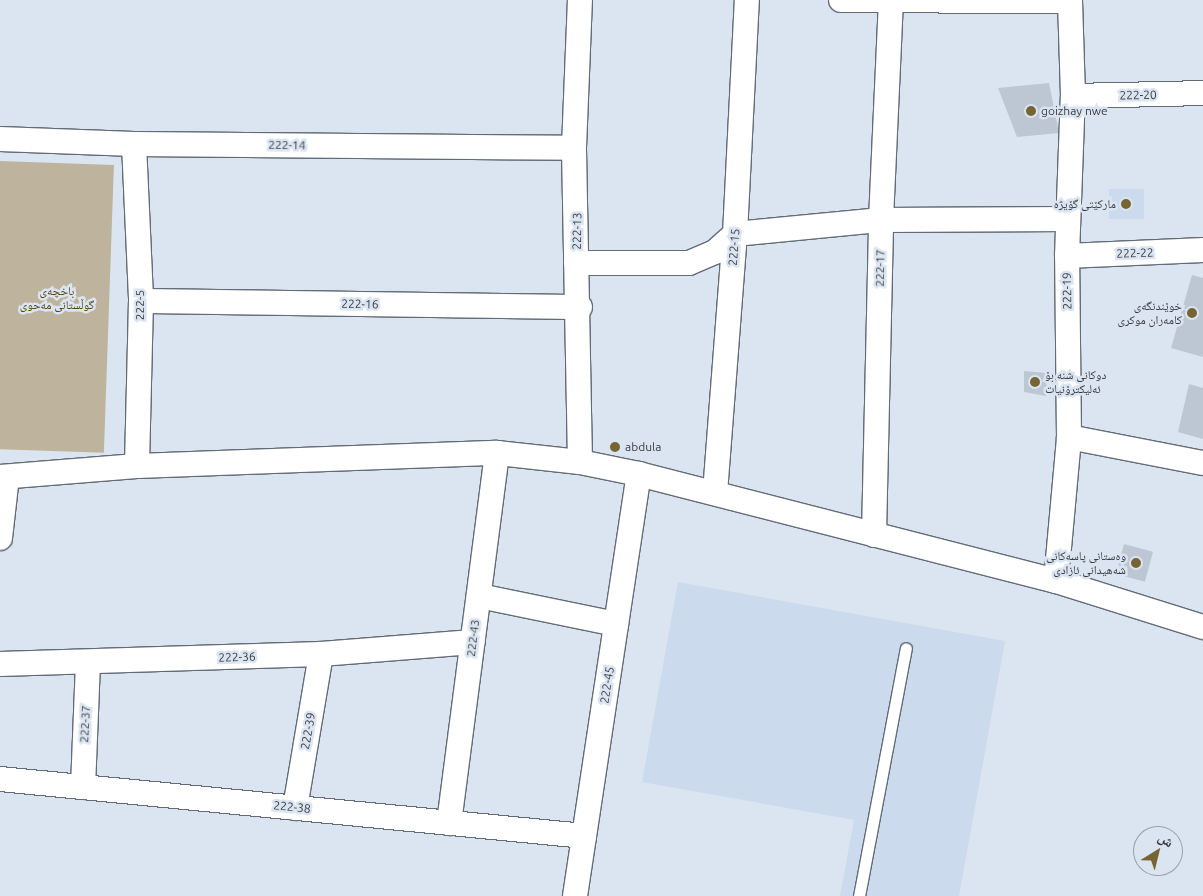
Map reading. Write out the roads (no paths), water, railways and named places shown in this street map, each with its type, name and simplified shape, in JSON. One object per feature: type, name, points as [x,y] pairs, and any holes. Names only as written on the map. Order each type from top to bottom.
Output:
[{"type":"street","name":"222-13","points":[[580,0],[574,148],[576,263],[580,307],[580,462]]},
{"type":"street","name":"222-15","points":[[715,493],[735,234],[747,0]]},
{"type":"street","points":[[841,0],[1070,0]]},
{"type":"street","name":"222-19","points":[[1056,581],[1068,437],[1067,256],[1073,96],[1070,0]]},
{"type":"street","name":"222-17","points":[[874,535],[881,220],[891,1]]},
{"type":"street","name":"222-20","points":[[1073,96],[1203,93]]},
{"type":"street","name":"222-14","points":[[0,139],[134,144],[574,148]]},
{"type":"street","name":"222-5","points":[[134,144],[141,301],[137,466]]},
{"type":"street","points":[[576,263],[689,263],[715,252],[735,234],[881,220],[1068,219]]},
{"type":"street","name":"222-22","points":[[1067,256],[1203,250]]},
{"type":"street","name":"222-16","points":[[141,301],[580,307]]},
{"type":"street","points":[[1068,437],[1203,463]]},
{"type":"street","points":[[0,538],[3,477],[137,466],[497,453],[580,462],[639,474],[1056,581],[1203,627]]},
{"type":"street","name":"222-43","points":[[449,823],[497,453]]},
{"type":"street","name":"222-45","points":[[575,896],[639,474]]},
{"type":"street","points":[[479,596],[616,624]]},
{"type":"street","name":"222-36","points":[[0,664],[321,654],[473,642]]},
{"type":"street","name":"222-39","points":[[295,808],[321,654]]},
{"type":"street","name":"222-37","points":[[82,787],[88,662]]},
{"type":"street","name":"222-38","points":[[0,779],[584,836]]},
{"type":"lane","points":[[859,896],[906,648]]},
{"type":"place","name":"goizhay nwe","points":[[1031,111]]},
{"type":"place","name":"مارکێتی گۆیژە","points":[[1126,204]]},
{"type":"place","name":"خوێندنگەی کامەران موکری","points":[[1192,313]]},
{"type":"place","name":"دوکانی شنە بۆ ئەلیکترۆنیات","points":[[1035,382]]},
{"type":"place","name":"abdula","points":[[615,447]]},
{"type":"place","name":"وەستانی پاسەکانی شەهیدانی ئازادی","points":[[1136,563]]},
{"type":"park label","name":"باخچەی گوڵستانی مەحوی","points":[[57,298]]}]
